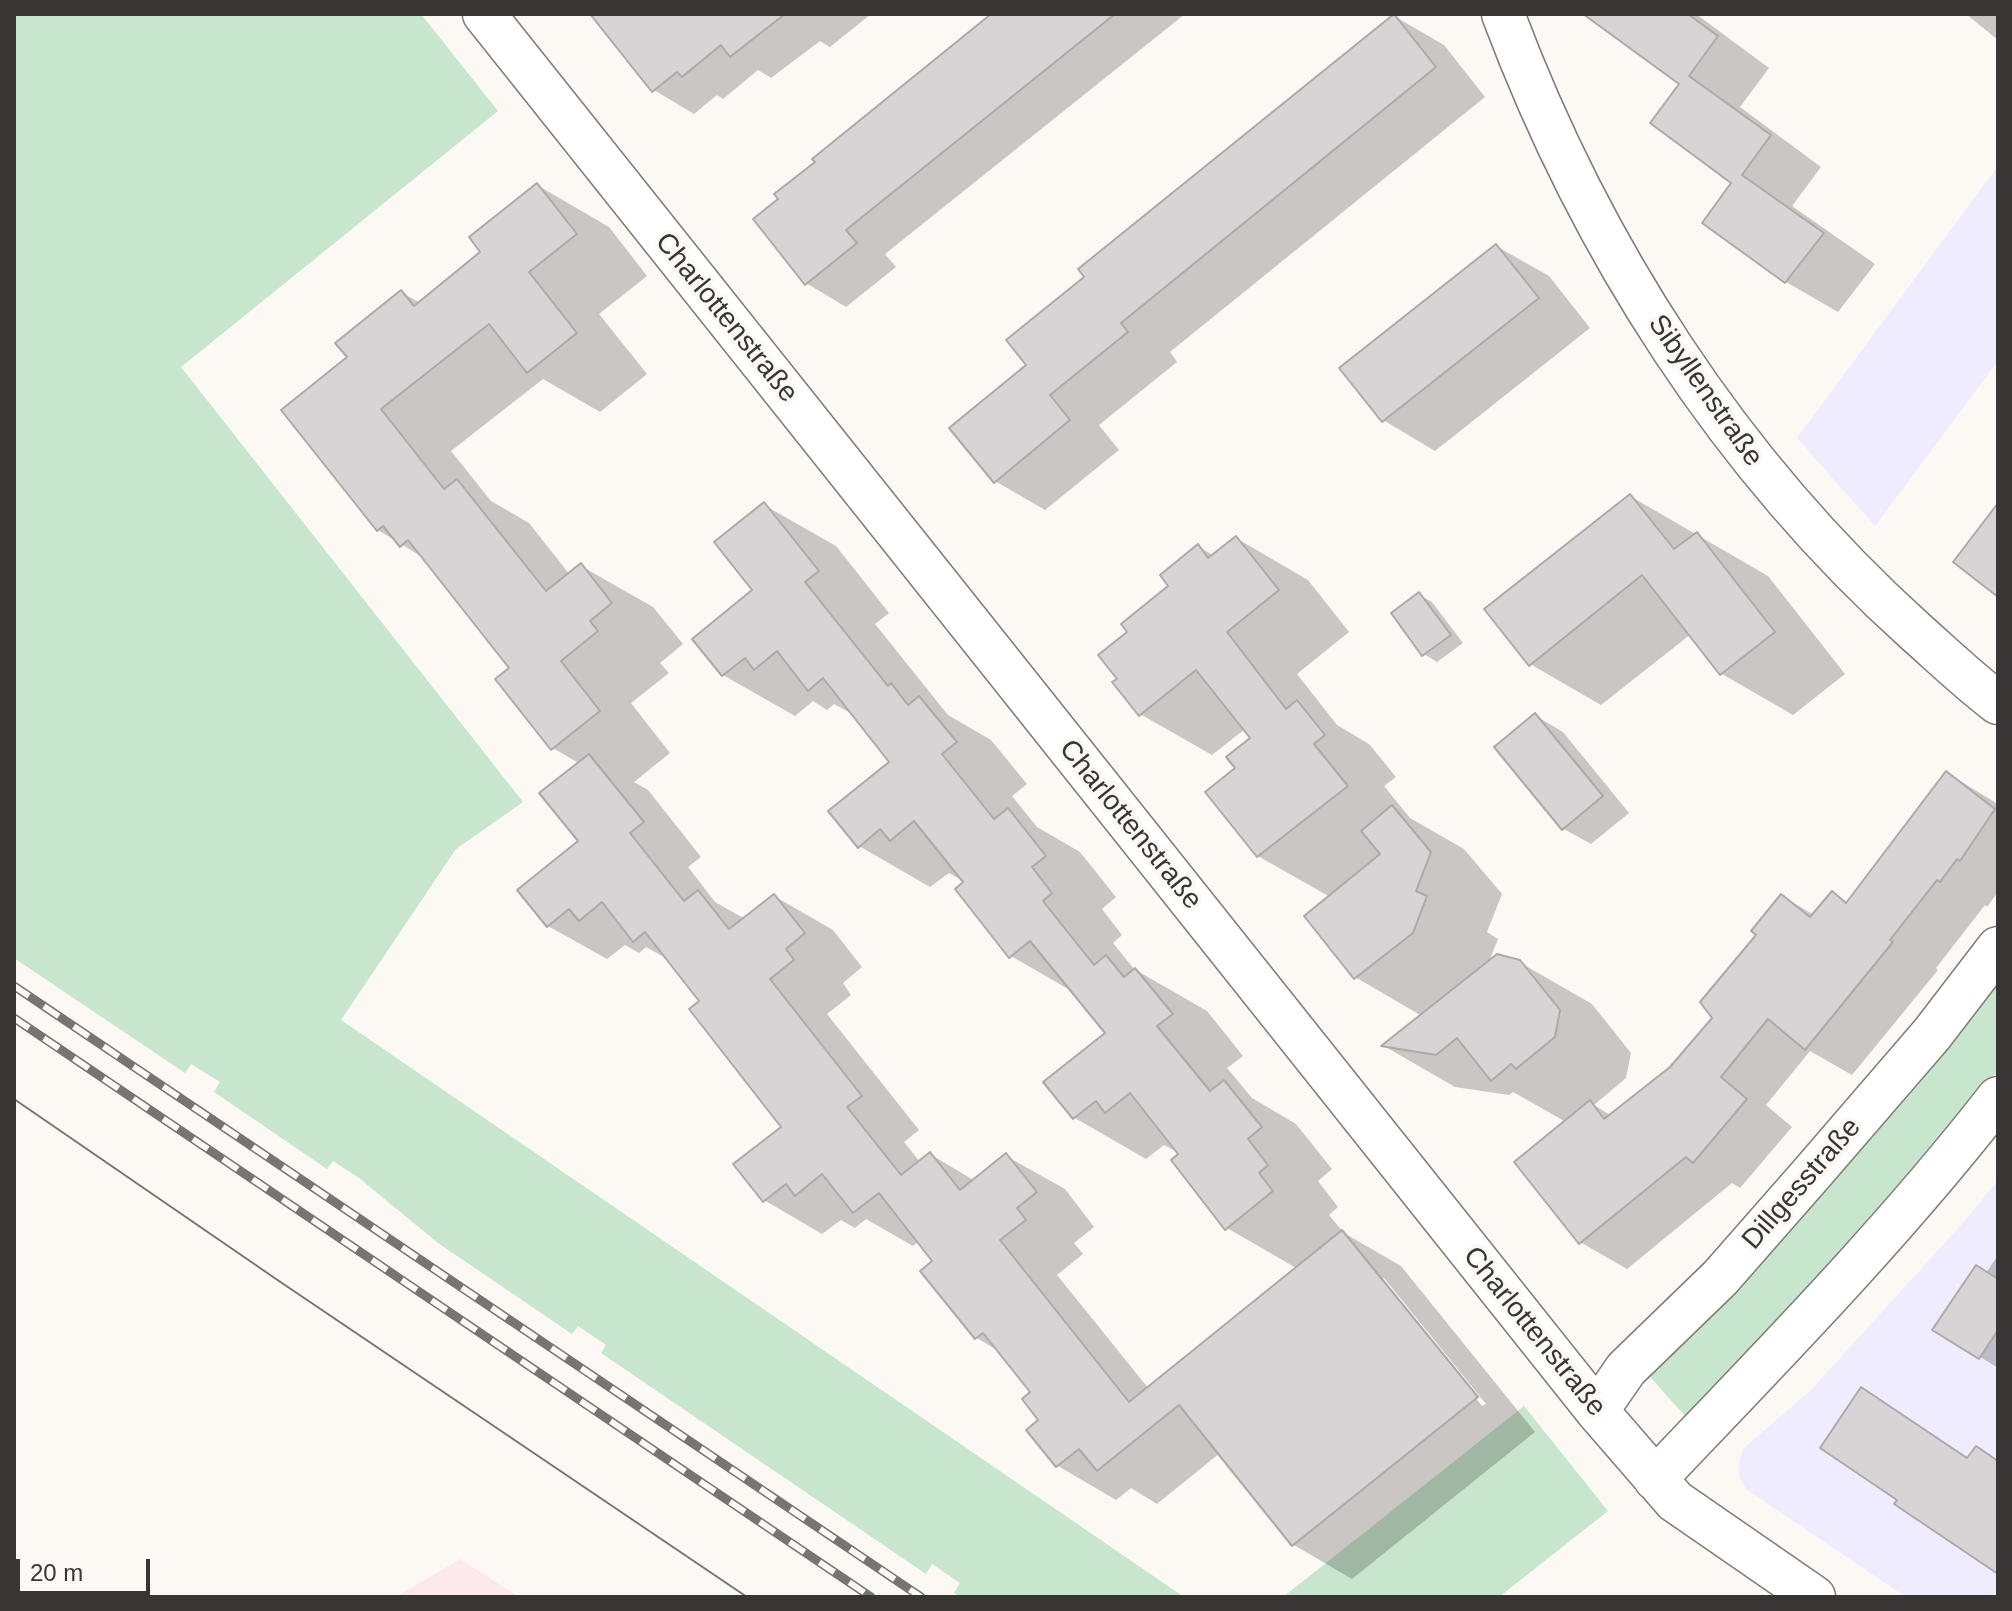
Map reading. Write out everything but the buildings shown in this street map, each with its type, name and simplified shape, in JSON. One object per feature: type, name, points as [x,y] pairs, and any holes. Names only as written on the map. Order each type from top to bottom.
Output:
[{"type":"street","name":"Charlottenstraße","points":[[484,14],[1597,1411],[1675,1501],[1814,1597]]},
{"type":"street","name":"Sibyllenstraße","points":[[1503,14],[1600,230],[1674,352],[1729,431],[1792,507],[1861,581],[1998,703]]},
{"type":"street","name":"Dillgesstraße","points":[[1597,1411],[1626,1369],[1720,1278],[1813,1172],[1932,1034],[1998,948]]},
{"type":"street","points":[[1655,1479],[1787,1341],[1925,1189],[1998,1098]]},
{"type":"shaded area","points":[[1998,166],[1998,361],[1875,526],[1797,438]]},
{"type":"shaded area","points":[[1998,1180],[1998,1597],[1906,1597],[1747,1490],[1739,1477],[1738,1465],[1743,1449],[1812,1389]]},
{"type":"shaded area","points":[[460,1559],[519,1597],[396,1597]]},
{"type":"green space","points":[[14,14],[421,14],[498,111],[181,367],[523,802],[456,849],[341,1020],[1184,1597],[960,1597],[954,1593],[960,1583],[932,1564],[926,1574],[601,1353],[606,1345],[578,1326],[572,1334],[438,1243],[359,1178],[333,1161],[327,1169],[214,1092],[220,1082],[191,1064],[185,1073],[14,958]]},
{"type":"green space","points":[[1998,982],[1998,1071],[1820,1278],[1686,1417],[1650,1377],[1756,1269],[1923,1079]]},
{"type":"green space","points":[[1524,1406],[1608,1511],[1499,1597],[1283,1597]]},
{"type":"tram line","points":[[14,1099],[747,1597]]},
{"type":"railway","points":[[14,986],[921,1597]]},
{"type":"railway","points":[[14,1018],[871,1597]]}]
